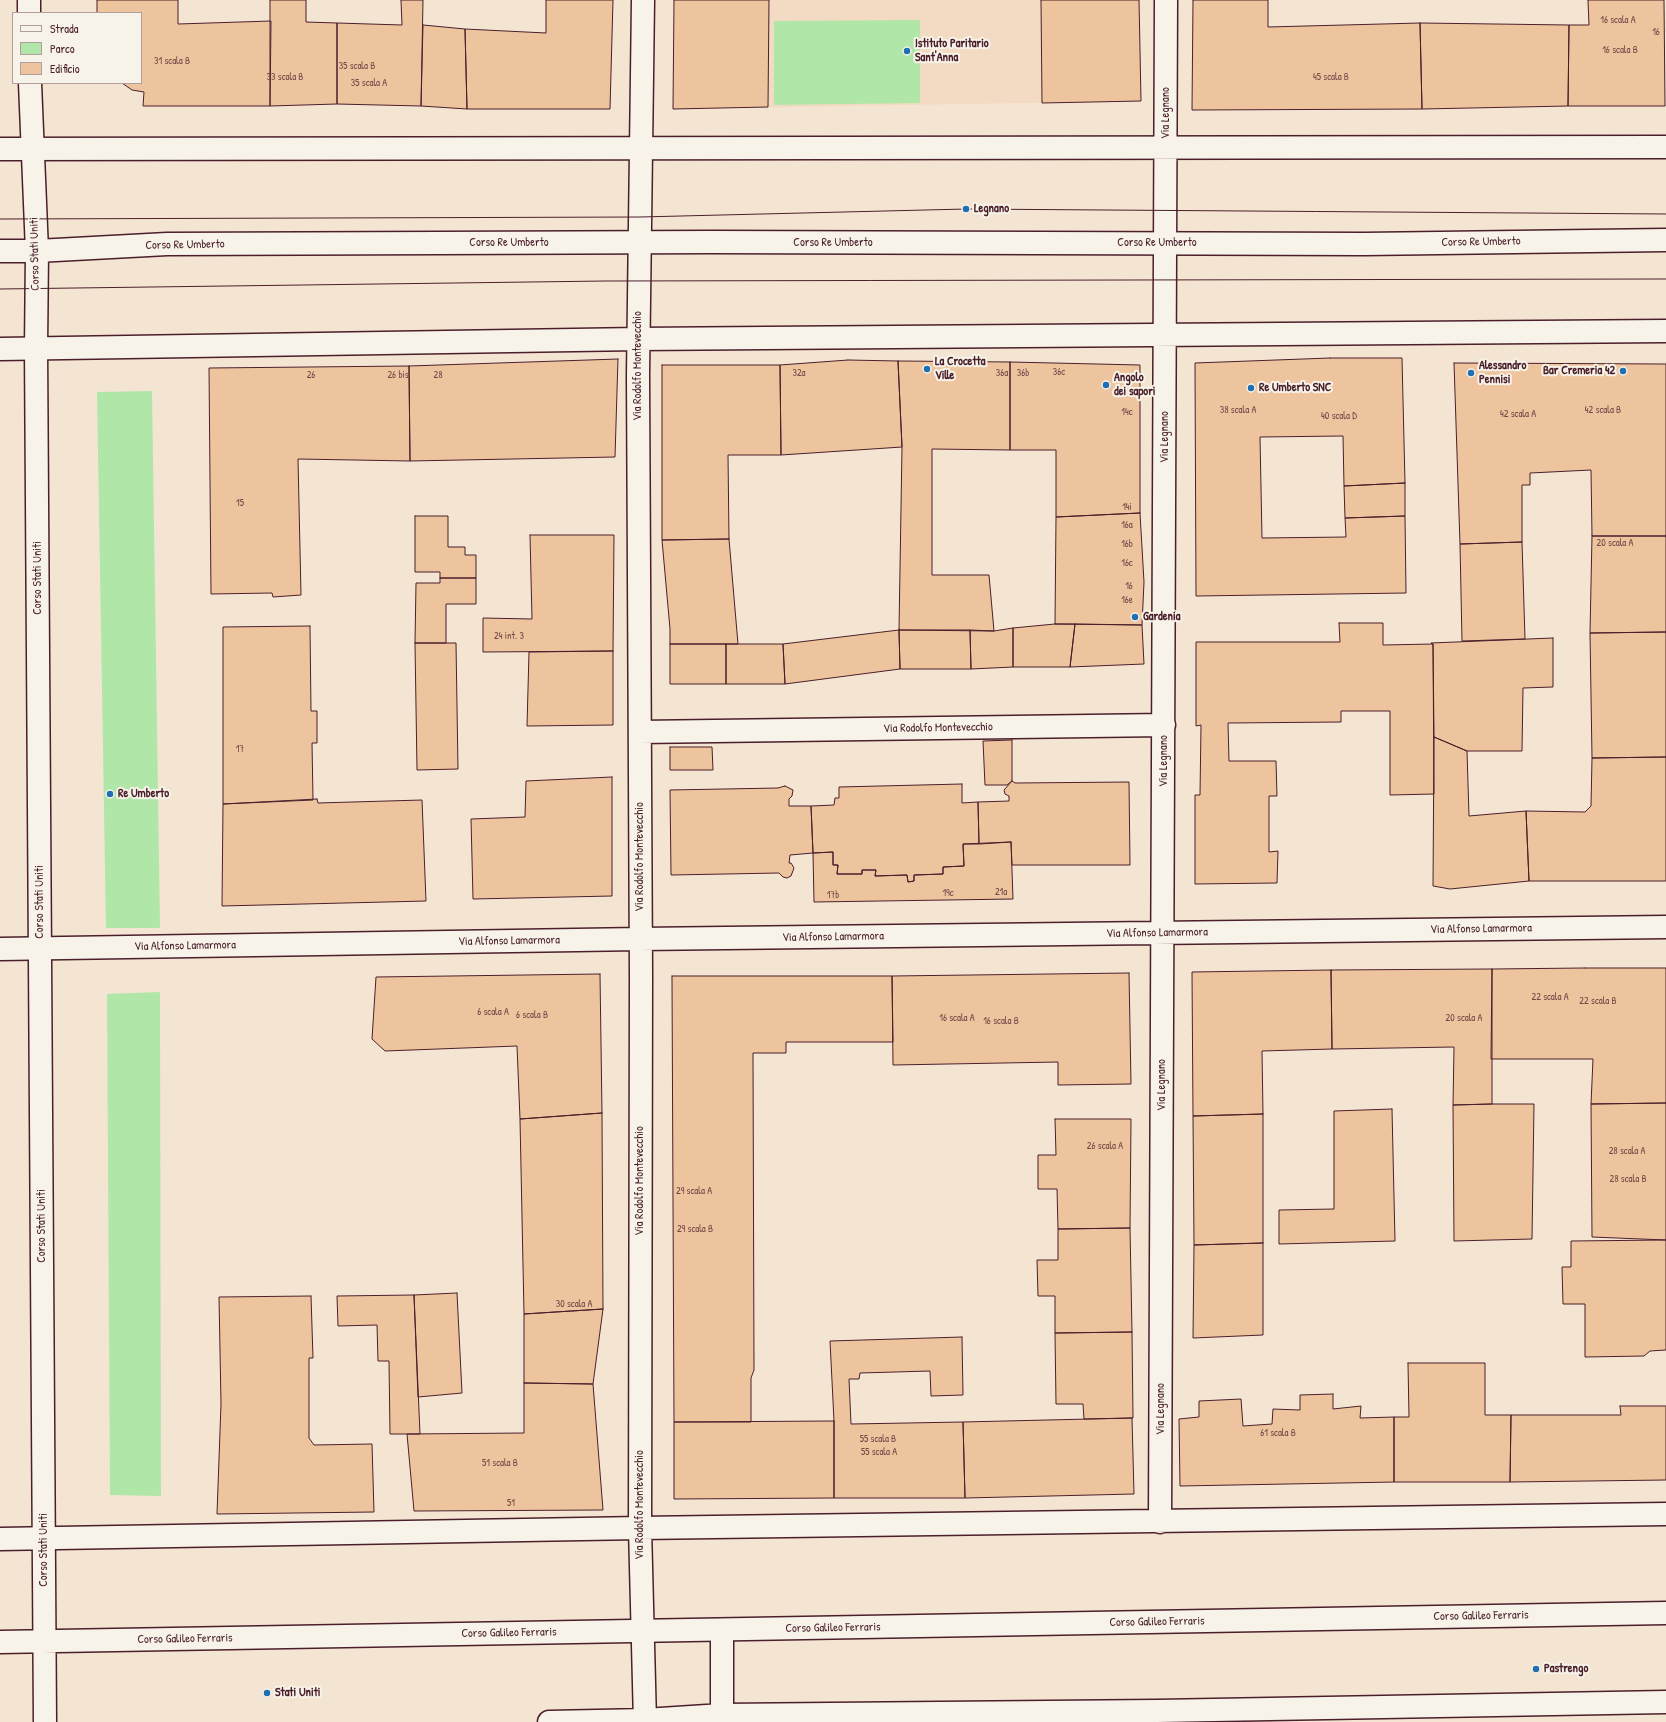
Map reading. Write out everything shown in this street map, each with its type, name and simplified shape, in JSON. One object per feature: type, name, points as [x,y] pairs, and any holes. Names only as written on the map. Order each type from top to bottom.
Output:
[{"type":"street","points":[[29,0],[29,12]]},
{"type":"street","name":"Via Rodolfo Montevecchio","points":[[643,0],[638,340],[640,732],[640,1528],[645,1721]]},
{"type":"street","name":"Via Legnano","points":[[1160,1522],[1166,0]]},
{"type":"street","name":"Corso Stati Uniti","points":[[30,84],[37,251],[36,348],[45,1722]]},
{"type":"street","points":[[0,149],[1666,147]]},
{"type":"street","name":"Corso Re Umberto","points":[[0,251],[37,251],[167,244],[640,242],[1364,244],[1666,240]]},
{"type":"street","points":[[0,349],[638,340],[1666,331]]},
{"type":"street","name":"Via Rodolfo Montevecchio","points":[[640,732],[1164,725]]},
{"type":"street","name":"Via Alfonso Lamarmora","points":[[0,949],[640,939],[1666,927]]},
{"type":"street","points":[[0,1539],[640,1528],[1666,1514]]},
{"type":"street","name":"Corso Galileo Ferraris","points":[[0,1642],[1666,1613]]},
{"type":"street","points":[[722,1630],[722,1719]]},
{"type":"street","points":[[549,1722],[722,1719],[1157,1716],[1666,1702]]},
{"type":"shaded area","name":"Istituto Paritario Sant'Anna","points":[[674,0],[1139,0],[1141,101],[673,109]]},
{"type":"green space","points":[[920,20],[920,103],[774,105],[774,21]]},
{"type":"green space","points":[[152,391],[160,928],[106,928],[97,392]]},
{"type":"green space","points":[[160,992],[161,1496],[110,1495],[107,994]]},
{"type":"building","points":[[97,0],[178,0],[178,24],[271,21],[270,106],[143,106],[144,92],[132,90],[123,84],[142,84],[142,12],[97,12]]},
{"type":"building","points":[[270,0],[306,0],[306,22],[337,23],[337,104],[270,106]]},
{"type":"building","points":[[401,0],[423,0],[421,106],[337,104],[337,23],[402,25]]},
{"type":"building","points":[[546,0],[613,0],[610,109],[467,109],[465,29],[546,33]]},
{"type":"building","points":[[674,0],[769,0],[768,107],[673,109]]},
{"type":"building","points":[[1041,0],[1139,0],[1141,101],[1042,103]]},
{"type":"building","points":[[1193,0],[1268,0],[1268,27],[1420,23],[1422,109],[1192,110]]},
{"type":"building","points":[[1588,0],[1664,0],[1665,106],[1568,106],[1569,25],[1589,25]]},
{"type":"building","points":[[1420,23],[1569,25],[1568,106],[1422,109]]},
{"type":"building","points":[[423,25],[465,29],[467,109],[421,106]]},
{"type":"building","points":[[1330,358],[1402,358],[1405,483],[1344,486],[1343,436],[1260,437],[1262,538],[1346,537],[1345,518],[1405,516],[1406,593],[1196,596],[1195,363]]},
{"type":"building","points":[[618,359],[615,457],[410,461],[409,366]]},
{"type":"building","points":[[848,360],[898,361],[902,447],[781,455],[780,365]]},
{"type":"building","points":[[898,361],[1010,362],[1010,450],[932,449],[932,575],[989,575],[994,631],[899,630],[902,447]]},
{"type":"building","points":[[1010,362],[1140,365],[1140,513],[1056,517],[1056,450],[1010,450]]},
{"type":"building","points":[[1454,363],[1666,364],[1666,536],[1592,536],[1591,470],[1530,473],[1530,485],[1522,485],[1522,542],[1460,544]]},
{"type":"building","points":[[662,365],[780,365],[781,455],[728,455],[729,539],[662,540]]},
{"type":"building","points":[[409,366],[410,461],[298,459],[301,595],[273,597],[272,593],[211,594],[209,368]]},
{"type":"building","points":[[1405,483],[1405,516],[1345,518],[1344,486]]},
{"type":"building","points":[[1140,513],[1144,582],[1142,625],[1055,624],[1056,517]]},
{"type":"building","points":[[415,516],[448,516],[448,547],[465,547],[465,555],[476,555],[476,578],[440,578],[440,572],[415,572]]},
{"type":"building","points":[[530,535],[614,535],[613,651],[483,652],[483,618],[532,619]]},
{"type":"building","points":[[1592,536],[1666,536],[1666,632],[1590,633]]},
{"type":"building","points":[[729,539],[738,644],[670,644],[662,540]]},
{"type":"building","points":[[1522,542],[1525,639],[1462,641],[1460,544]]},
{"type":"building","points":[[440,578],[476,578],[476,604],[446,604],[446,643],[415,643],[416,583],[440,583]]},
{"type":"building","points":[[1339,623],[1383,623],[1383,645],[1433,644],[1434,794],[1390,795],[1390,711],[1341,711],[1341,722],[1228,723],[1229,761],[1276,761],[1277,796],[1269,796],[1269,852],[1278,851],[1277,883],[1195,884],[1195,795],[1200,795],[1201,725],[1196,726],[1196,642],[1340,642]]},
{"type":"building","points":[[1055,624],[1075,624],[1070,667],[1013,667],[1013,628]]},
{"type":"building","points":[[1075,624],[1142,625],[1144,664],[1070,667]]},
{"type":"building","points":[[310,626],[311,711],[317,711],[317,743],[312,743],[313,800],[223,804],[223,627]]},
{"type":"building","points":[[1013,628],[1013,667],[971,669],[970,630],[994,631]]},
{"type":"building","points":[[899,630],[970,630],[971,669],[900,669]]},
{"type":"building","points":[[899,630],[900,669],[785,684],[783,644]]},
{"type":"building","points":[[1666,632],[1666,757],[1592,758],[1590,633]]},
{"type":"building","points":[[1553,638],[1553,687],[1523,688],[1522,751],[1467,751],[1434,737],[1433,644],[1431,643]]},
{"type":"building","points":[[415,643],[456,643],[458,769],[417,770]]},
{"type":"building","points":[[670,644],[726,644],[726,684],[670,684]]},
{"type":"building","points":[[726,644],[783,644],[785,684],[726,684]]},
{"type":"building","points":[[613,651],[613,725],[527,726],[529,652]]},
{"type":"building","points":[[1434,737],[1467,751],[1469,816],[1526,811],[1529,881],[1450,889],[1433,886]]},
{"type":"building","points":[[1012,740],[1012,781],[1007,785],[985,785],[983,741]]},
{"type":"building","points":[[670,747],[712,747],[713,770],[670,770]]},
{"type":"building","points":[[1666,757],[1666,881],[1529,881],[1526,811],[1585,812],[1591,806],[1592,758]]},
{"type":"building","points":[[612,777],[612,896],[473,899],[471,819],[525,817],[526,781]]},
{"type":"building","points":[[1012,781],[1015,783],[1129,782],[1130,865],[1012,865],[1011,842],[979,844],[978,802],[1009,801],[1009,796],[1005,794],[1004,790]]},
{"type":"building","points":[[962,784],[962,803],[978,802],[979,844],[963,844],[964,866],[943,867],[943,874],[914,875],[914,881],[908,882],[907,875],[875,876],[876,870],[862,870],[862,874],[837,874],[838,865],[833,865],[833,852],[813,853],[811,806],[834,805],[835,798],[839,798],[839,787]]},
{"type":"building","points":[[785,786],[793,790],[792,796],[789,799],[789,806],[811,806],[813,853],[790,855],[789,863],[791,863],[794,868],[791,876],[787,878],[783,877],[779,873],[671,875],[670,790],[778,788]]},
{"type":"building","points":[[317,799],[318,803],[422,800],[426,901],[222,906],[223,804]]},
{"type":"building","points":[[1011,842],[1013,899],[814,902],[813,853],[833,852],[833,865],[838,865],[837,874],[862,874],[862,870],[876,870],[875,876],[907,875],[908,882],[914,881],[914,875],[943,874],[943,867],[964,866],[963,844]]},
{"type":"building","points":[[1666,968],[1666,1103],[1591,1104],[1593,1059],[1491,1059],[1492,969]]},
{"type":"building","points":[[1492,969],[1492,1104],[1453,1105],[1454,1047],[1332,1049],[1331,970]]},
{"type":"building","points":[[1331,970],[1332,1049],[1262,1051],[1263,1114],[1193,1116],[1192,972]]},
{"type":"building","points":[[1129,973],[1131,1084],[1058,1085],[1058,1062],[893,1065],[892,976]]},
{"type":"building","points":[[600,974],[602,1113],[520,1119],[517,1046],[385,1051],[372,1039],[376,977]]},
{"type":"building","points":[[672,976],[892,976],[893,1042],[786,1042],[786,1053],[753,1053],[754,1370],[751,1378],[751,1422],[674,1422]]},
{"type":"building","points":[[1666,1103],[1666,1240],[1592,1237],[1591,1104]]},
{"type":"building","points":[[1534,1104],[1532,1239],[1454,1241],[1453,1105]]},
{"type":"building","points":[[1392,1109],[1395,1241],[1279,1244],[1279,1210],[1334,1209],[1334,1111]]},
{"type":"building","points":[[602,1113],[603,1309],[524,1314],[520,1119]]},
{"type":"building","points":[[1263,1114],[1263,1243],[1194,1245],[1193,1116]]},
{"type":"building","points":[[1055,1119],[1131,1119],[1130,1228],[1058,1229],[1057,1189],[1038,1189],[1038,1155],[1056,1155]]},
{"type":"building","points":[[1130,1228],[1132,1332],[1055,1333],[1055,1296],[1038,1296],[1037,1260],[1058,1260],[1058,1229]]},
{"type":"building","points":[[1666,1240],[1666,1350],[1650,1351],[1644,1356],[1585,1357],[1585,1304],[1563,1304],[1562,1267],[1571,1267],[1571,1241]]},
{"type":"building","points":[[1263,1243],[1263,1335],[1193,1338],[1194,1245]]},
{"type":"building","points":[[457,1293],[462,1393],[418,1397],[414,1295]]},
{"type":"building","points":[[414,1295],[420,1434],[390,1434],[389,1361],[378,1361],[377,1325],[338,1326],[337,1296]]},
{"type":"building","points":[[311,1296],[313,1358],[309,1358],[309,1438],[314,1445],[372,1444],[374,1512],[217,1514],[221,1404],[219,1297]]},
{"type":"building","points":[[603,1309],[593,1384],[524,1383],[524,1314]]},
{"type":"building","points":[[1132,1332],[1133,1418],[1084,1419],[1083,1404],[1056,1404],[1055,1333]]},
{"type":"building","points":[[962,1337],[963,1395],[931,1396],[930,1371],[860,1373],[859,1379],[849,1379],[851,1424],[963,1422],[965,1498],[834,1498],[834,1421],[830,1341]]},
{"type":"building","points":[[1408,1363],[1485,1363],[1485,1415],[1511,1415],[1510,1482],[1394,1482],[1394,1417],[1409,1417]]},
{"type":"building","points":[[524,1383],[593,1384],[603,1510],[414,1511],[407,1434],[524,1433]]},
{"type":"building","points":[[1333,1394],[1333,1409],[1361,1406],[1360,1418],[1394,1417],[1394,1482],[1180,1486],[1179,1419],[1199,1417],[1199,1401],[1241,1399],[1243,1426],[1272,1424],[1273,1409],[1300,1410],[1300,1395]]},
{"type":"building","points":[[1620,1406],[1666,1406],[1666,1480],[1510,1482],[1511,1415],[1621,1415]]},
{"type":"building","points":[[1132,1418],[1134,1494],[965,1498],[963,1422]]},
{"type":"building","points":[[834,1421],[834,1498],[674,1499],[674,1422]]},
{"type":"tram line","points":[[0,219],[640,217],[966,209],[1666,214]]},
{"type":"tram line","points":[[0,289],[605,281],[1666,279]]},
{"type":"place","name":"Istituto Paritario Sant'Anna","points":[[907,51]]},
{"type":"place","name":"Legnano","points":[[966,209]]},
{"type":"place","name":"La Crocetta Ville","points":[[927,369]]},
{"type":"place","name":"Bar Cremeria 42","points":[[1623,371]]},
{"type":"place","name":"Alessandro Pennisi","points":[[1471,373]]},
{"type":"place","name":"Angolo dei sapori","points":[[1106,385]]},
{"type":"place","name":"Re Umberto SNC","points":[[1251,388]]},
{"type":"place","name":"Gardenia","points":[[1135,617]]},
{"type":"place","name":"Re Umberto","points":[[110,794]]},
{"type":"place","name":"Pastrengo","points":[[1536,1669]]},
{"type":"place","name":"Stati Uniti","points":[[267,1693]]}]
